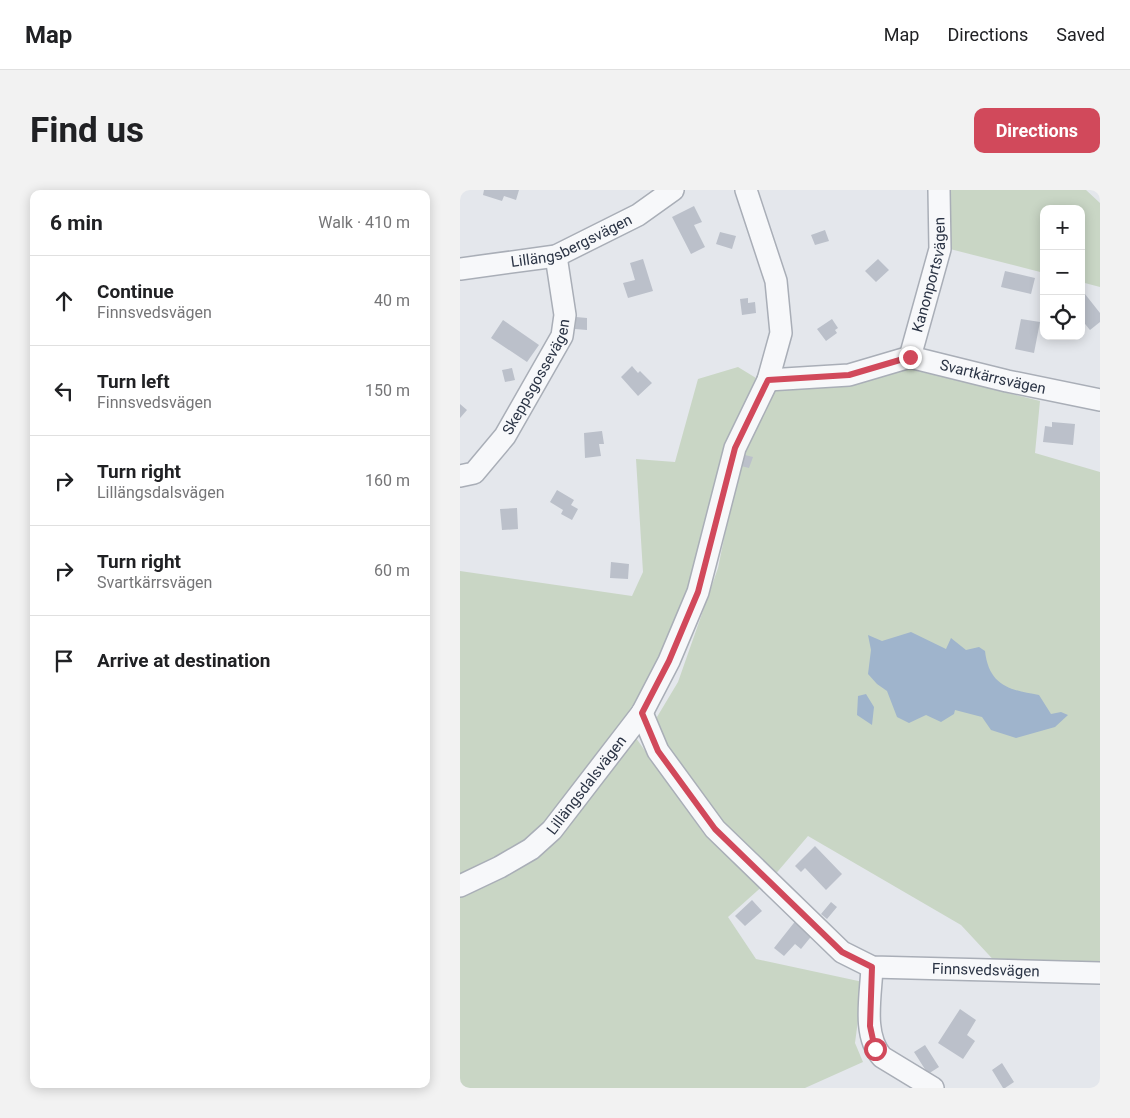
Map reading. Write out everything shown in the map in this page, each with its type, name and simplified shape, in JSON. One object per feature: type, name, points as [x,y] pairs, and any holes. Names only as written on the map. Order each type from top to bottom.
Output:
[{"type":"street","name":"Lillängsbergsvägen","points":[[460,269],[556,256],[638,215],[673,190]]},
{"type":"street","name":"Lillängsdalsvägen","points":[[460,886],[500,867],[531,849],[552,830],[642,713],[669,661],[698,592],[735,448],[768,380],[781,333],[776,281],[746,190]]},
{"type":"street","name":"Kanonportsvägen","points":[[910,357],[940,249],[939,190]]},
{"type":"street","name":"Skeppsgossevägen","points":[[460,476],[474,473],[506,436],[562,336],[565,315],[556,256]]},
{"type":"street","points":[[768,380],[849,375],[910,357]]},
{"type":"street","name":"Svartkärrsvägen","points":[[910,357],[1007,381],[1100,400]]},
{"type":"street","name":"Finnsvedsvägen","points":[[642,713],[658,751],[715,829],[842,952],[872,967],[1100,973]]},
{"type":"street","points":[[872,967],[870,1026],[875,1049],[882,1056],[933,1088]]},
{"type":"green space","points":[[948,190],[1086,190],[1100,203],[1100,287],[1085,283],[1085,205],[1040,205],[1040,272],[950,249]]},
{"type":"green space","points":[[738,367],[756,378],[731,440],[691,592],[633,712],[541,833],[460,878],[460,571],[632,596],[643,572],[636,459],[675,462],[698,379]]},
{"type":"green space","points":[[910,369],[1040,401],[1035,453],[1100,472],[1100,970],[1001,968],[961,925],[808,836],[773,877],[686,782],[654,722],[678,682],[718,568],[739,465],[772,386]]},
{"type":"green space","points":[[636,738],[704,834],[766,883],[728,917],[756,959],[863,982],[855,1043],[863,1062],[805,1088],[460,1088],[460,895],[520,867]]},
{"type":"water","points":[[911,632],[946,649],[951,638],[966,650],[979,647],[985,651],[987,663],[996,679],[1010,688],[1039,695],[1051,714],[1061,712],[1068,715],[1055,727],[1016,738],[991,730],[982,717],[955,710],[954,714],[941,722],[926,715],[909,723],[897,717],[887,691],[868,674],[871,650],[868,635],[882,641]]},
{"type":"water","points":[[866,694],[874,707],[872,725],[857,715],[858,696]]},
{"type":"building","points":[[484,190],[519,190],[516,200],[504,196],[502,201],[483,195]]},
{"type":"building","points":[[694,206],[702,222],[694,225],[705,247],[691,254],[672,217]]},
{"type":"building","points":[[825,230],[829,241],[815,245],[811,235]]},
{"type":"building","points":[[720,232],[736,236],[732,249],[716,244]]},
{"type":"building","points":[[643,259],[653,291],[628,298],[623,283],[635,280],[630,263]]},
{"type":"building","points":[[878,259],[889,270],[876,282],[865,271]]},
{"type":"building","points":[[1005,271],[1035,278],[1031,294],[1001,287]]},
{"type":"building","points":[[1085,294],[1100,313],[1100,322],[1090,330],[1085,324]]},
{"type":"building","points":[[748,298],[748,303],[755,302],[756,313],[742,315],[740,299]]},
{"type":"building","points":[[576,317],[587,318],[587,330],[575,329]]},
{"type":"building","points":[[832,319],[838,328],[835,330],[837,333],[826,341],[817,329]]},
{"type":"building","points":[[1021,319],[1040,322],[1034,353],[1015,349]]},
{"type":"building","points":[[503,320],[539,345],[527,362],[491,338]]},
{"type":"building","points":[[632,366],[652,383],[638,396],[621,377]]},
{"type":"building","points":[[512,368],[515,380],[505,382],[502,370]]},
{"type":"building","points":[[460,404],[467,410],[460,418]]},
{"type":"building","points":[[1052,422],[1075,424],[1073,445],[1043,442],[1045,426],[1052,427]]},
{"type":"building","points":[[602,431],[604,444],[599,444],[601,456],[585,458],[584,433]]},
{"type":"building","points":[[745,455],[753,457],[749,468],[741,466]]},
{"type":"building","points":[[557,490],[574,500],[571,505],[578,509],[572,520],[561,514],[563,510],[550,502]]},
{"type":"building","points":[[517,508],[518,529],[502,530],[500,509]]},
{"type":"building","points":[[611,562],[629,564],[628,579],[610,578]]},
{"type":"building","points":[[815,846],[842,874],[826,890],[805,868],[801,872],[795,866]]},
{"type":"building","points":[[752,900],[762,911],[745,926],[735,916]]},
{"type":"building","points":[[831,902],[837,907],[827,919],[821,914]]},
{"type":"building","points":[[797,919],[814,933],[801,949],[795,944],[784,956],[774,948]]},
{"type":"building","points":[[960,1009],[976,1020],[967,1035],[975,1041],[963,1059],[938,1043]]},
{"type":"building","points":[[925,1045],[939,1067],[928,1074],[914,1052]]},
{"type":"building","points":[[1002,1063],[1014,1082],[1005,1088],[1003,1088],[992,1070]]},
{"type":"route","points":[[875,1049],[870,1026],[872,967],[842,952],[715,829],[658,751],[642,713],[669,661],[698,592],[722,492],[735,448],[752,409],[768,380],[849,375],[910,357]]}]
